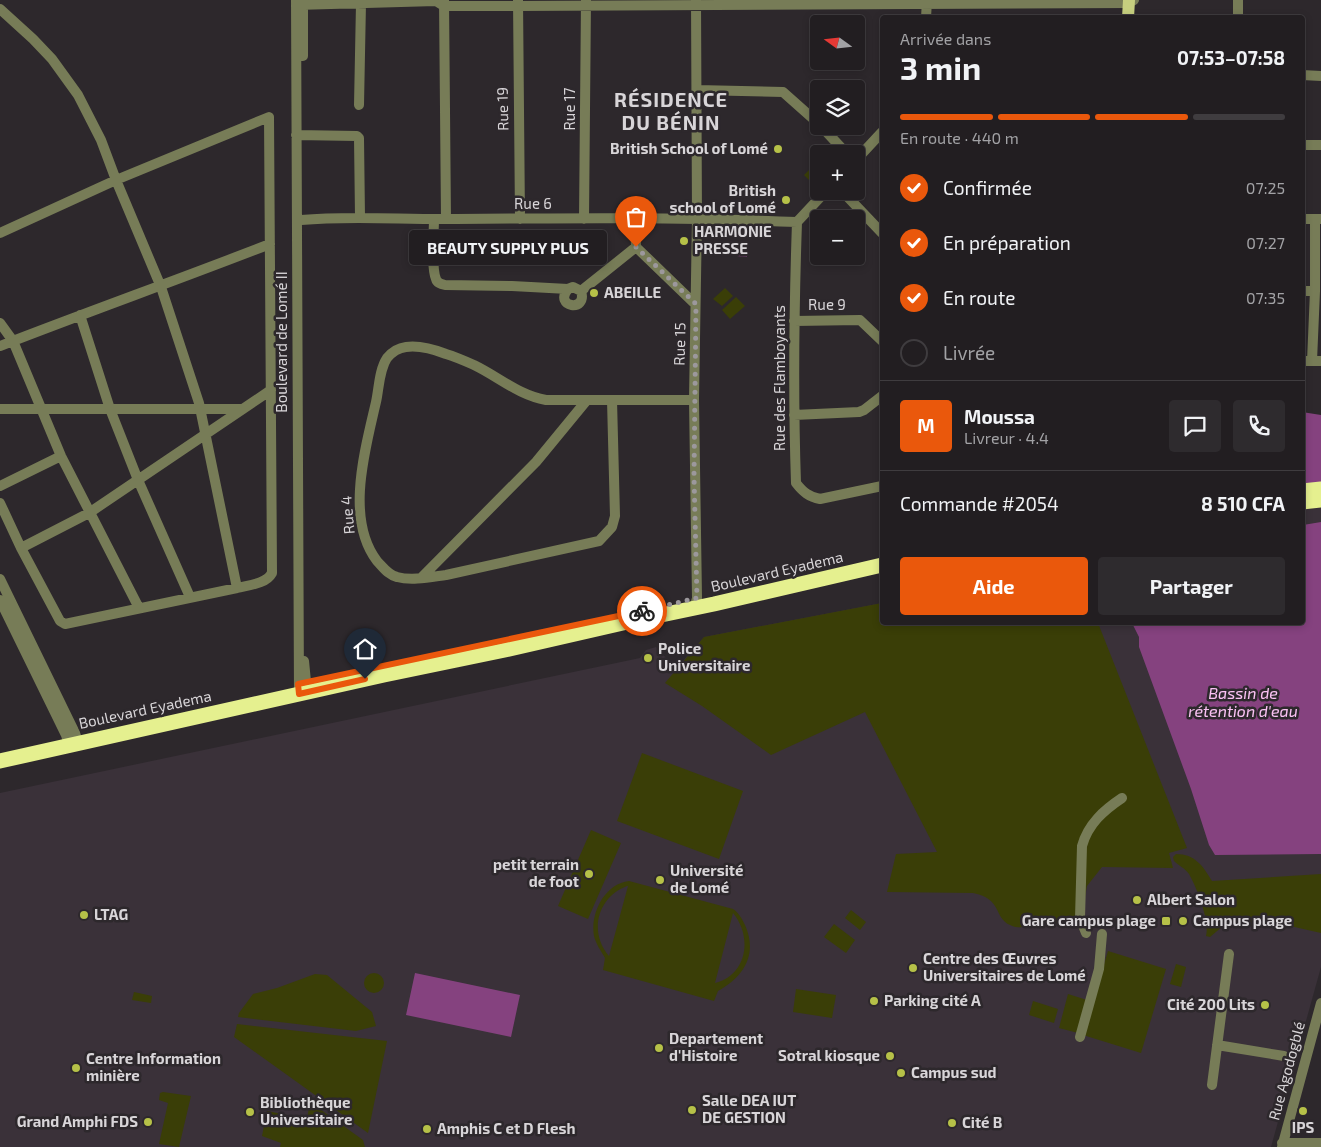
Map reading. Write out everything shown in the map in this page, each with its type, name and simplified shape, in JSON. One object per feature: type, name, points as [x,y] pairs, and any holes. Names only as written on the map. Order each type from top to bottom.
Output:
[{"type":"highway","points":[[1305,491],[1321,489]]},
{"type":"highway","points":[[1305,502],[1321,500]]},
{"type":"highway","points":[[696,603],[880,557]]},
{"type":"highway","name":"Boulevard Eyadema","points":[[0,751],[72,739],[696,603],[880,565]]},
{"type":"highway","name":"Boulevard Eyadema","points":[[0,761],[72,739]]},
{"type":"main road","points":[[1128,15],[1130,1]]},
{"type":"street","points":[[1238,0],[1238,15]]},
{"type":"street","points":[[299,2],[1130,1]]},
{"type":"street","name":"Boulevard de Lomé II","points":[[299,2],[302,688]]},
{"type":"street","points":[[441,2],[446,219]]},
{"type":"street","points":[[926,2],[926,15]]},
{"type":"street","points":[[359,105],[361,3]]},
{"type":"street","name":"Rue 19","points":[[518,3],[520,218]]},
{"type":"street","name":"Rue 17","points":[[584,219],[586,3]]},
{"type":"street","name":"Rue 15","points":[[695,3],[697,90],[694,400],[696,603]]},
{"type":"street","points":[[0,9],[52,59],[78,95],[101,140],[161,287],[201,409],[237,588]]},
{"type":"street","points":[[1305,75],[1321,76]]},
{"type":"street","points":[[697,90],[782,92],[810,116]]},
{"type":"street","points":[[0,233],[116,180],[269,117],[272,573],[264,581],[237,588],[62,623],[21,548],[0,503]]},
{"type":"street","points":[[865,150],[880,134]]},
{"type":"street","points":[[299,135],[357,136],[365,218]]},
{"type":"street","name":"Boulevard de Lomé II","points":[[299,135],[304,665],[302,688]]},
{"type":"street","points":[[829,135],[839,145]]},
{"type":"street","points":[[1305,145],[1321,145]]},
{"type":"street","points":[[797,222],[818,200]]},
{"type":"street","points":[[851,200],[880,231]]},
{"type":"street","name":"Rue 6","points":[[301,220],[365,218],[697,218],[797,222]]},
{"type":"street","points":[[635,218],[636,247],[696,304]]},
{"type":"street","points":[[434,219],[434,270],[435,278],[439,283],[445,285],[568,289],[572,287],[581,291]]},
{"type":"street","points":[[1305,219],[1318,219],[1312,361]]},
{"type":"street","name":"Rue des Flamboyants","points":[[797,222],[794,320],[796,484],[812,498],[820,499],[880,486]]},
{"type":"street","points":[[0,346],[80,315],[161,287],[270,244]]},
{"type":"street","points":[[581,291],[636,247]]},
{"type":"street","points":[[568,289],[564,293],[564,299],[567,304],[572,306],[577,305],[581,301],[581,291]]},
{"type":"street","points":[[1305,291],[1315,291]]},
{"type":"street","points":[[80,315],[110,409],[138,480],[190,597]]},
{"type":"street","name":"Rue 9","points":[[794,320],[860,320],[880,339]]},
{"type":"street","points":[[0,323],[13,341],[61,456],[138,608]]},
{"type":"street","name":"Rue 4","points":[[612,400],[614,516],[612,527],[599,541],[446,575],[421,578],[397,577],[383,568],[369,550],[360,510],[361,484],[383,368],[386,359],[396,349],[427,347],[474,365],[518,391],[546,400],[587,400],[612,400],[694,400]]},
{"type":"street","points":[[21,548],[89,513],[271,390]]},
{"type":"street","points":[[794,415],[860,412],[880,398]]},
{"type":"street","points":[[421,578],[536,462],[587,400]]},
{"type":"street","points":[[0,409],[243,409]]},
{"type":"street","points":[[0,486],[61,456]]},
{"type":"street","points":[[0,580],[72,739]]},
{"type":"street","points":[[0,600],[72,739]]},
{"type":"street","points":[[1086,933],[1080,918],[1082,846],[1085,836],[1097,818],[1122,798]]},
{"type":"street","points":[[1080,1036],[1099,969],[1102,934]]},
{"type":"street","points":[[1212,1085],[1229,954]]},
{"type":"street","name":"Rue Agodogblé","points":[[1282,1145],[1321,1003]]},
{"type":"street","points":[[1217,1045],[1284,1056]]},
{"type":"street","points":[[1282,1145],[1321,1143]]},
{"type":"shaded area","name":"Université de Lomé","points":[[1321,507],[1321,967],[1271,1147],[0,1147],[0,793],[640,658],[646,650],[656,647],[676,669],[704,637],[880,603],[880,625],[1305,625],[1305,509]]},
{"type":"green space","points":[[810,169],[810,181],[804,175]]},
{"type":"green space","points":[[725,288],[733,296],[722,306],[713,299]]},
{"type":"green space","points":[[736,297],[745,306],[730,319],[722,310]]},
{"type":"green space","points":[[880,603],[880,625],[1099,625],[1187,848],[1169,853],[1173,868],[1102,867],[1087,886],[1080,924],[1053,923],[1014,927],[1005,922],[989,899],[973,893],[887,892],[896,854],[937,852],[865,712],[771,755],[702,706],[665,683],[704,637]]},
{"type":"green space","points":[[642,753],[743,791],[719,859],[617,821]]},
{"type":"green space","name":"petit terrain de foot","points":[[591,830],[621,843],[588,919],[558,906]]},
{"type":"green space","points":[[1176,854],[1188,856],[1198,862],[1212,881],[1321,874],[1321,933],[1290,926],[1223,926],[1210,937],[1206,936],[1206,922],[1196,887],[1186,870],[1174,861],[1173,857]]},
{"type":"green space","points":[[629,881],[733,909],[739,914],[749,936],[749,955],[741,972],[735,979],[718,991],[714,1001],[603,970],[605,958],[594,936],[594,919],[606,894],[620,883]],"holes":[[[628,886],[609,956],[599,936],[599,916],[609,898]],[[733,913],[743,933],[744,954],[734,972],[726,979],[715,983]]]},
{"type":"green space","points":[[851,910],[866,922],[860,930],[845,918]]},
{"type":"green space","points":[[834,924],[855,940],[846,953],[824,937]]},
{"type":"green space","points":[[1108,951],[1166,969],[1141,1053],[1083,1035]]},
{"type":"green space","points":[[1176,964],[1186,967],[1181,987],[1170,984]]},
{"type":"green space","points":[[370,973],[378,973],[384,979],[384,987],[378,993],[370,993],[364,987],[364,979]]},
{"type":"green space","points":[[315,974],[327,975],[372,1012],[376,1026],[356,1031],[238,1017],[253,994],[277,988]]},
{"type":"green space","points":[[796,989],[836,995],[832,1018],[793,1012]]},
{"type":"green space","points":[[134,992],[152,996],[151,1003],[132,1000]]},
{"type":"green space","points":[[1068,994],[1087,1000],[1078,1033],[1059,1028]]},
{"type":"green space","points":[[1033,1001],[1058,1009],[1054,1023],[1029,1015]]},
{"type":"green space","points":[[237,1024],[387,1041],[368,1133],[234,1037]]},
{"type":"green space","points":[[160,1093],[191,1096],[179,1147],[159,1144],[168,1103],[159,1100]]},
{"type":"green space","points":[[310,1102],[363,1140],[365,1147],[280,1147],[281,1143],[262,1136],[267,1111],[307,1119]]},
{"type":"water","points":[[726,241],[747,242],[747,257],[726,255]]},
{"type":"water","points":[[1305,412],[1321,415],[1321,482],[1305,484]]},
{"type":"water","name":"Bassin de rétention d'eau","points":[[1321,522],[1321,854],[1215,855],[1209,845],[1191,789],[1139,647],[1139,637],[1133,625],[1305,625],[1305,525]]},
{"type":"water","points":[[415,973],[520,995],[511,1037],[406,1015]]},
{"type":"way so far","points":[[636,247],[696,304],[694,476],[697,598],[642,611]]},
{"type":"place","name":"British School of Lomé","points":[[778,149]]},
{"type":"place","name":"British school of Lomé","points":[[786,200]]},
{"type":"place","name":"HARMONIE PRESSE","points":[[684,241]]},
{"type":"place","name":"BEAUTY SUPPLY PLUS","points":[[636,247]]},
{"type":"place","name":"ABEILLE","points":[[594,293]]},
{"type":"place","name":"Police Universitaire","points":[[648,658]]},
{"type":"place","name":"petit terrain de foot","points":[[589,874]]},
{"type":"place","name":"Université de Lomé","points":[[660,880]]},
{"type":"place","name":"Albert Salon","points":[[1137,900]]},
{"type":"place","name":"LTAG","points":[[84,915]]},
{"type":"place","name":"Gare campus plage","points":[[1166,921]]},
{"type":"place","name":"Campus plage","points":[[1183,921]]},
{"type":"place","name":"Centre des Œuvres Universitaires de Lomé","points":[[913,968]]},
{"type":"place","name":"Parking cité A","points":[[874,1001]]},
{"type":"place","name":"Cité 200 Lits","points":[[1265,1005]]},
{"type":"place","name":"Departement d'Histoire","points":[[659,1048]]},
{"type":"place","name":"Sotral kiosque","points":[[890,1056]]},
{"type":"place","name":"Centre Information minière","points":[[76,1068]]},
{"type":"place","name":"Campus sud","points":[[901,1073]]},
{"type":"place","name":"Salle DEA IUT DE GESTION","points":[[692,1110]]},
{"type":"place","name":"IPS","points":[[1303,1111]]},
{"type":"place","name":"Bibliothèque Universitaire","points":[[250,1112]]},
{"type":"place","name":"Grand Amphi FDS","points":[[148,1122]]},
{"type":"place","name":"Cité B","points":[[952,1123]]},
{"type":"place","name":"Amphis C et D Flesh","points":[[427,1129]]},
{"type":"district","name":"RÉSIDENCE DU BÉNIN","points":[[671,112]]},
{"type":"route","points":[[365,679],[299,694],[298,684],[642,611]]}]
